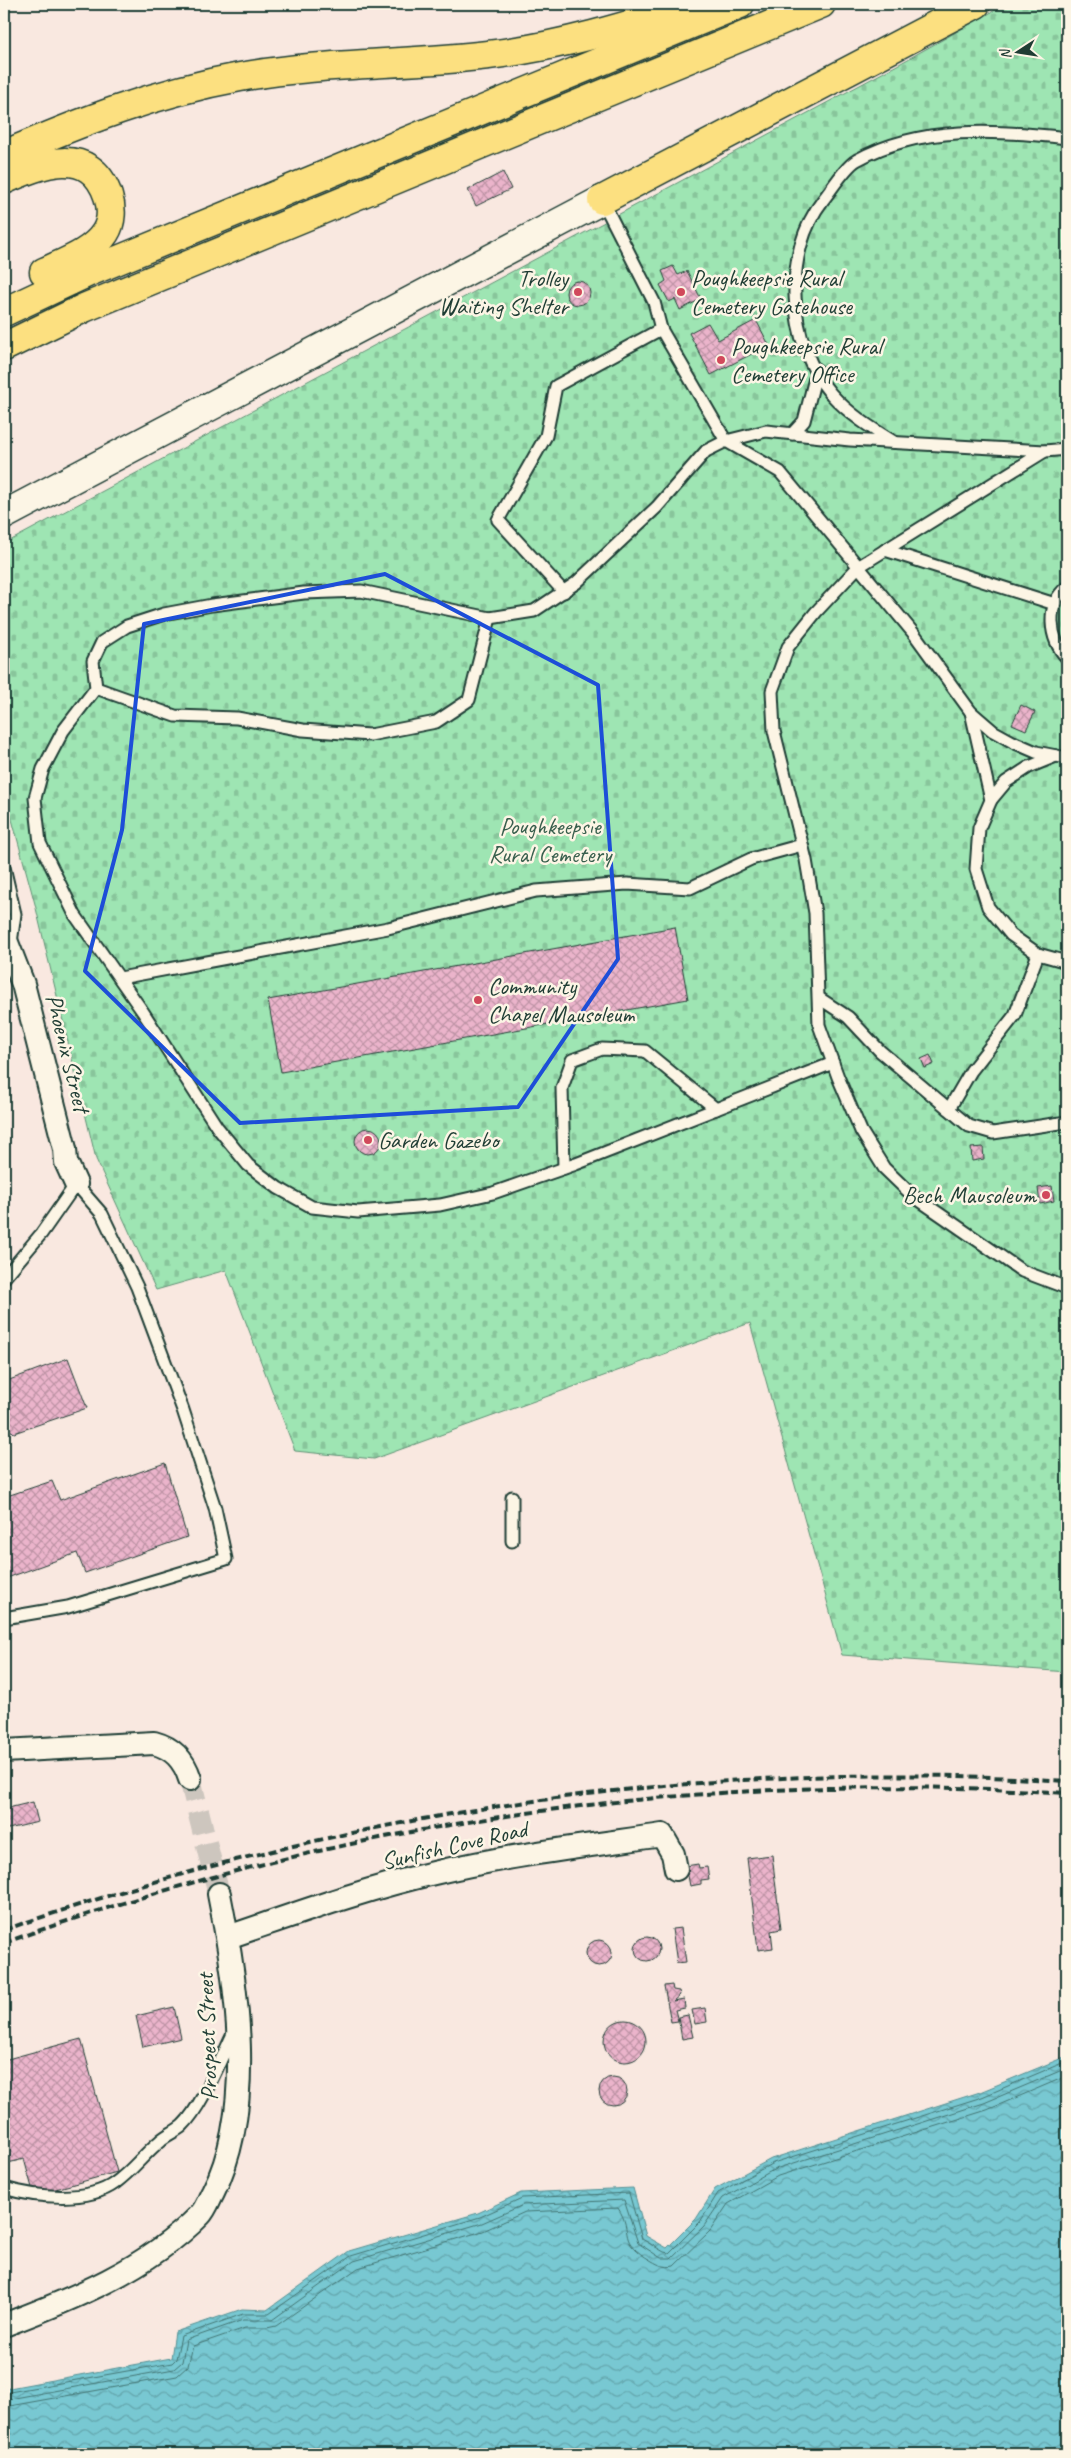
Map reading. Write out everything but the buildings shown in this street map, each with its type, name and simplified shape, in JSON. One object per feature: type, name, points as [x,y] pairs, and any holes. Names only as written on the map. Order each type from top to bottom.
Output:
[{"type":"highway","points":[[4,155],[98,116],[166,94],[220,81],[308,67],[451,59],[524,50],[589,36],[696,4]]},
{"type":"highway","points":[[4,312],[89,272],[740,4]]},
{"type":"highway","points":[[4,347],[84,308],[821,4]]},
{"type":"highway","points":[[602,200],[976,4]]},
{"type":"highway","points":[[4,180],[44,163],[70,162],[87,168],[101,181],[110,200],[111,211],[106,232],[86,252],[4,293]]},
{"type":"street","points":[[8,514],[602,200]]},
{"type":"street","name":"Phoenix Street","points":[[6,944],[23,984],[65,1149],[66,1162],[76,1184]]},
{"type":"street","points":[[4,1751],[154,1743],[164,1746],[178,1756],[190,1779]]},
{"type":"street","name":"Sunfish Cove Road","points":[[228,1937],[321,1905],[434,1873],[544,1852],[662,1835],[673,1854],[676,1869]]},
{"type":"street","name":"Prospect Street","points":[[4,2325],[69,2300],[150,2256],[201,2214],[223,2172],[235,2121],[239,2084],[237,2026],[228,1937],[220,1894]]},
{"type":"lane","points":[[894,442],[854,417],[830,392],[804,344],[793,283],[799,252],[810,217],[854,161],[894,143],[959,133],[1007,131],[1067,138]]},
{"type":"lane","points":[[602,200],[654,302],[662,330],[726,441],[780,472],[915,635],[971,712],[993,731],[1013,742],[1036,752],[1062,757]]},
{"type":"lane","points":[[564,592],[498,520],[546,436],[556,386],[662,330]]},
{"type":"lane","points":[[792,434],[804,421],[817,370]]},
{"type":"lane","points":[[833,1063],[564,1168],[493,1193],[440,1205],[358,1212],[312,1207],[278,1188],[248,1165],[217,1127],[120,978],[75,915],[56,880],[40,843],[35,798],[43,769],[62,731],[96,688],[93,661],[102,642],[127,626],[164,614],[294,594],[361,591],[490,618],[534,612],[576,583],[657,508],[706,451],[726,441],[766,431],[894,442],[1045,451],[1067,449]]},
{"type":"lane","points":[[1045,451],[858,566],[816,612],[788,647],[772,691],[774,731],[802,845],[814,913],[819,1025],[861,1131],[884,1168],[912,1195],[1022,1271],[1067,1288]]},
{"type":"lane","points":[[885,550],[1055,604]]},
{"type":"lane","points":[[1067,587],[1055,604],[1051,620],[1053,636],[1060,650],[1067,658]]},
{"type":"lane","points":[[96,688],[175,716],[237,718],[303,730],[370,735],[436,722],[469,700],[490,618]]},
{"type":"lane","points":[[971,712],[991,800]]},
{"type":"lane","points":[[1062,757],[1030,767],[1006,782],[991,800],[979,828],[976,869],[988,907],[1011,935],[1038,954],[1067,962]]},
{"type":"lane","points":[[120,978],[388,928],[536,892],[627,884],[690,888],[751,859],[802,845]]},
{"type":"lane","points":[[4,867],[15,914],[6,944]]},
{"type":"lane","points":[[949,1109],[971,1071],[1015,1015],[1038,954]]},
{"type":"lane","points":[[819,998],[848,1017],[880,1051],[969,1126],[992,1133],[1067,1122]]},
{"type":"lane","points":[[564,1168],[562,1088],[572,1060],[602,1048],[646,1052],[716,1109]]},
{"type":"lane","points":[[4,1278],[40,1234],[76,1184],[102,1214],[137,1287],[184,1410],[215,1508],[226,1559],[68,1607],[4,1618]]},
{"type":"lane","points":[[512,1497],[512,1540]]},
{"type":"lane","points":[[4,2188],[22,2194],[52,2198],[91,2192],[113,2185],[160,2141],[182,2125],[200,2101],[237,2026]]},
{"type":"highlighted area","points":[[385,574],[598,685],[618,959],[518,1107],[240,1123],[85,971],[122,830],[144,624]]},
{"type":"green space","name":"Poughkeepsie Rural Cemetery","points":[[1006,4],[1067,4],[1067,1672],[842,1655],[750,1323],[374,1459],[295,1451],[226,1270],[156,1290],[96,1159],[35,904],[4,790],[4,544],[901,63]]},
{"type":"water","points":[[1067,2056],[1067,2454],[4,2454],[4,2389],[171,2358],[175,2332],[242,2309],[267,2310],[349,2251],[478,2213],[521,2193],[633,2188],[646,2236],[667,2248],[696,2219],[715,2189],[771,2159],[980,2092]]},
{"type":"tunnel","points":[[190,1779],[219,1894]]},
{"type":"railway","points":[[4,1930],[133,1888],[263,1853],[395,1824],[528,1802],[662,1786],[797,1777],[932,1776],[1067,1781]]},
{"type":"railway","points":[[4,1943],[132,1900],[263,1864],[395,1835],[528,1813],[662,1797],[797,1789],[932,1788],[1067,1793]]},
{"type":"place","name":"Trolley Waiting Shelter","points":[[578,292]]},
{"type":"place","name":"Poughkeepsie Rural Cemetery Gatehouse","points":[[681,292]]},
{"type":"place","name":"Poughkeepsie Rural Cemetery Office","points":[[721,360]]},
{"type":"place","name":"Community Chapel Mausoleum","points":[[478,1000]]},
{"type":"place","name":"Garden Gazebo","points":[[368,1140]]},
{"type":"place","name":"Bech Mausoleum","points":[[1046,1195]]}]
